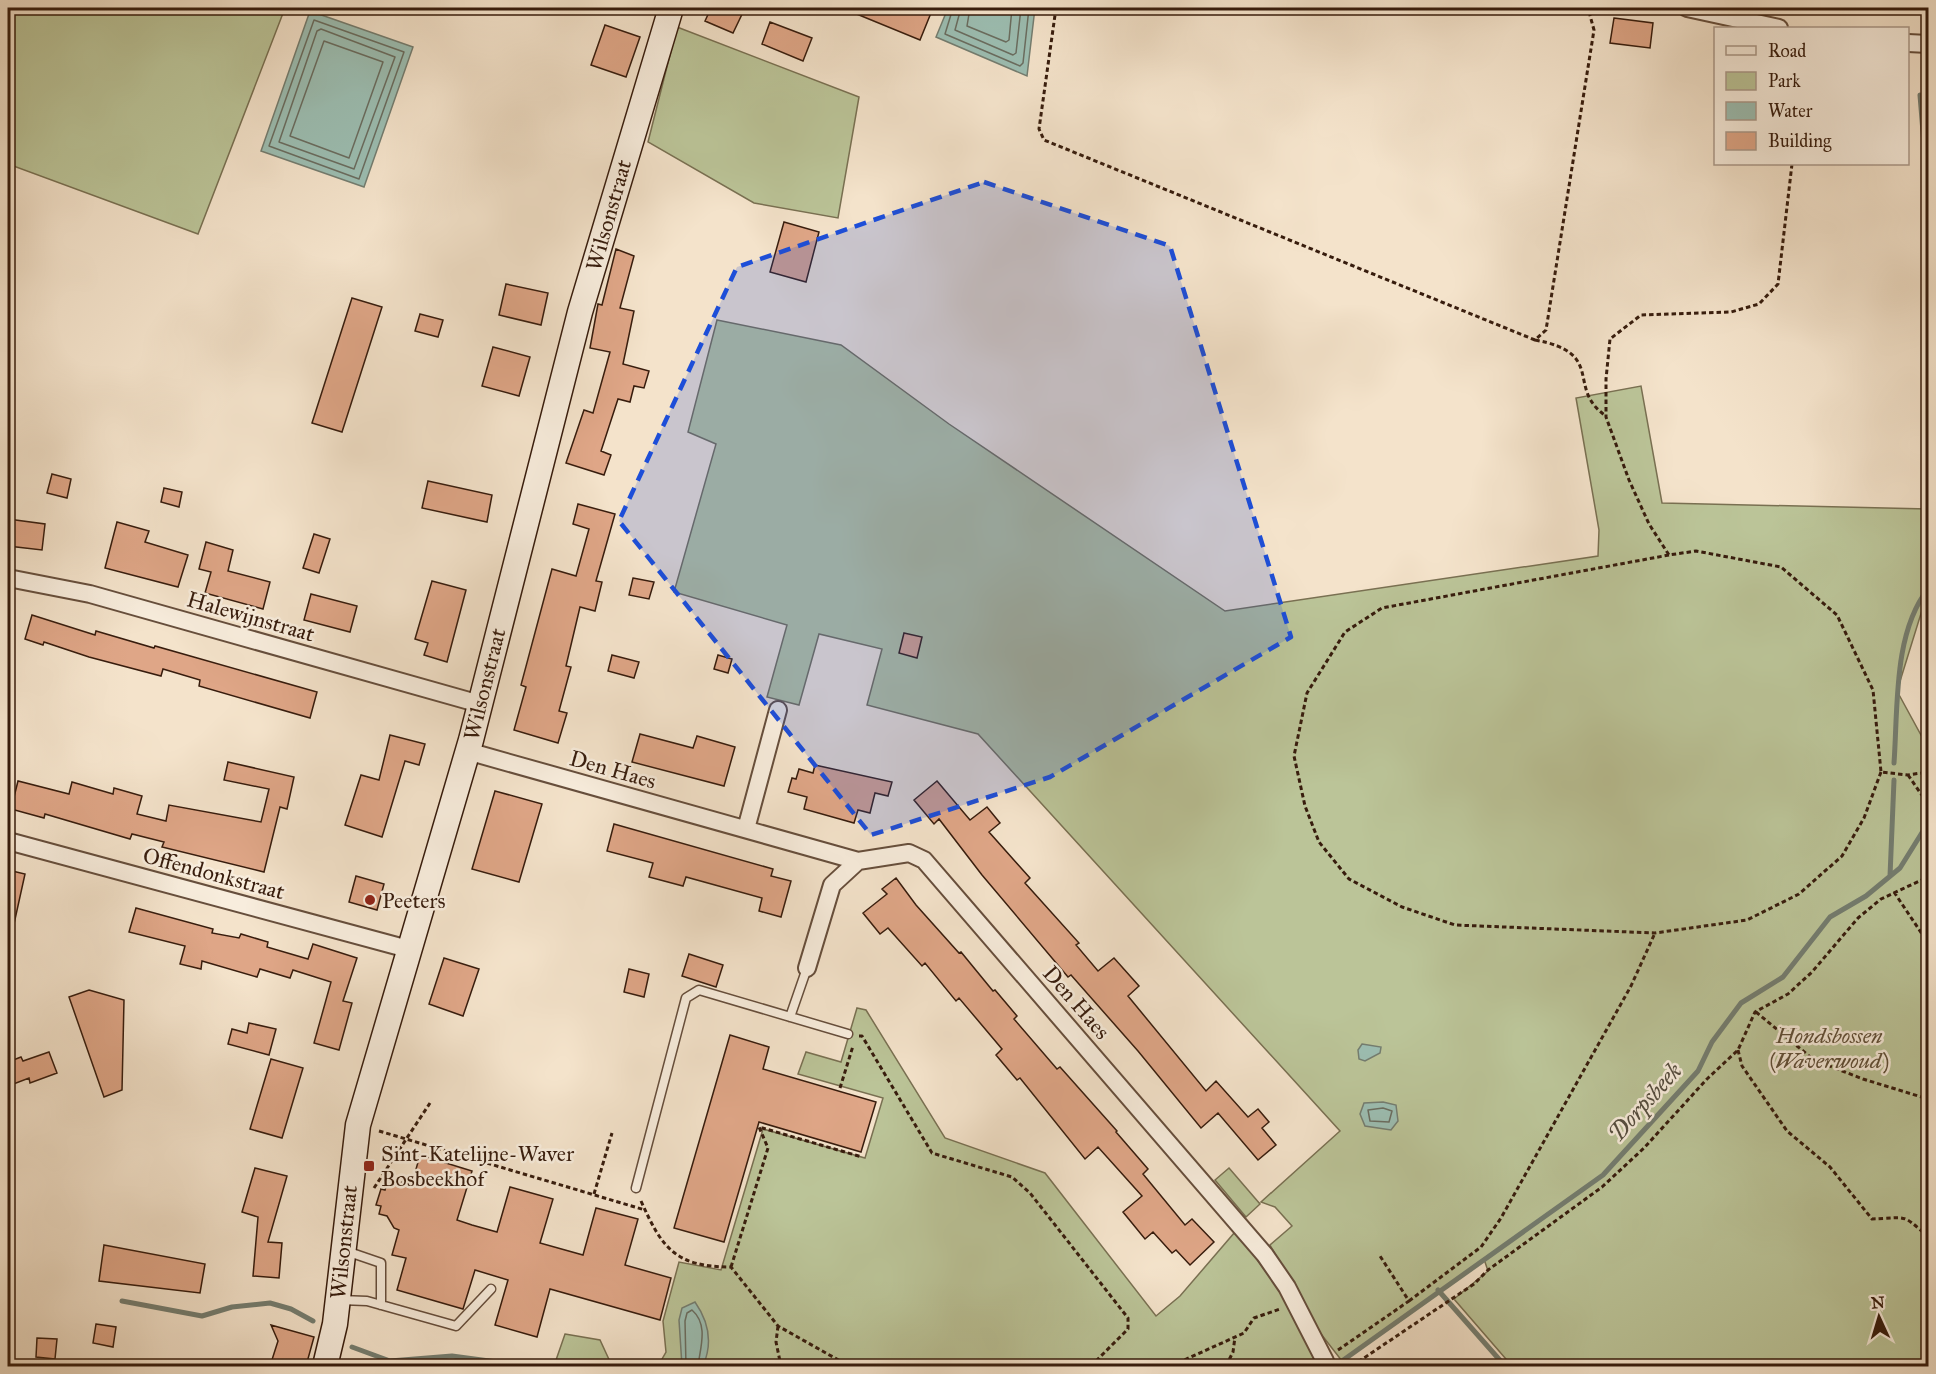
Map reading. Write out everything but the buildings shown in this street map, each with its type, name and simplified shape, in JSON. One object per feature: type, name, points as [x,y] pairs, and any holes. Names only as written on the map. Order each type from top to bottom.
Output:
[{"type":"street","name":"Wilsonstraat","points":[[325,1366],[337,1300],[358,1125],[480,704],[580,312],[670,8]]},
{"type":"street","points":[[1687,8],[1774,27]]},
{"type":"street","points":[[1909,43],[1929,44]]},
{"type":"street","name":"Halewijnstraat","points":[[8,578],[90,594],[480,704]]},
{"type":"street","points":[[746,830],[778,710]]},
{"type":"street","name":"Den Haes","points":[[467,751],[858,861],[909,853],[924,860],[1241,1225],[1276,1269],[1324,1358]]},
{"type":"street","name":"Offendonkstraat","points":[[8,841],[408,949]]},
{"type":"street","points":[[807,968],[832,885],[858,861]]},
{"type":"lane","points":[[790,1017],[807,968]]},
{"type":"lane","points":[[636,1188],[686,998],[699,990],[848,1034]]},
{"type":"lane","points":[[343,1250],[381,1263],[381,1305]]},
{"type":"lane","points":[[337,1300],[368,1301],[456,1326],[491,1289]]},
{"type":"path","points":[[1056,8],[1039,129],[1044,140],[1535,340],[1553,343],[1578,359],[1584,371],[1588,401],[1606,417]]},
{"type":"path","points":[[1535,340],[1546,330],[1548,319],[1594,30],[1588,8]]},
{"type":"path","points":[[1669,555],[1649,524],[1629,480],[1606,417],[1606,379],[1610,339],[1641,315],[1731,312],[1759,304],[1778,284],[1792,165]]},
{"type":"path","points":[[1696,551],[1782,567],[1837,615],[1873,690],[1881,772],[1864,818],[1842,856],[1799,894],[1747,920],[1655,933],[1455,925],[1402,907],[1349,879],[1319,842],[1305,806],[1294,756],[1307,693],[1345,632],[1382,608],[1696,551]]},
{"type":"path","points":[[1881,772],[1908,775],[1929,772]]},
{"type":"path","points":[[1908,775],[1929,804]]},
{"type":"path","points":[[1352,1366],[1474,1284],[1488,1270],[1602,1187],[1644,1148],[1707,1079],[1738,1050],[1755,1012],[1788,994],[1812,972],[1858,918],[1881,899],[1929,877]]},
{"type":"path","points":[[1894,892],[1929,943]]},
{"type":"path","points":[[1324,1358],[1409,1301],[1480,1247],[1501,1218],[1631,986],[1655,933]]},
{"type":"path","points":[[1755,1012],[1814,1060],[1863,1079],[1929,1099]]},
{"type":"path","points":[[840,1088],[856,1035],[862,1036],[932,1153],[1012,1177],[1030,1193],[1128,1318],[1128,1329],[1091,1366]]},
{"type":"path","points":[[1738,1050],[1742,1066],[1787,1131],[1830,1167],[1862,1210],[1872,1219],[1892,1216],[1907,1218],[1929,1237]]},
{"type":"path","points":[[373,1190],[430,1103]]},
{"type":"path","points":[[358,1125],[645,1210]]},
{"type":"path","points":[[730,1267],[768,1148],[759,1127],[862,1157]]},
{"type":"path","points":[[594,1195],[612,1132]]},
{"type":"path","points":[[636,1188],[660,1237],[675,1256],[712,1267],[730,1267]]},
{"type":"path","points":[[1380,1256],[1409,1301]]},
{"type":"path","points":[[730,1267],[778,1326],[849,1366]]},
{"type":"path","points":[[1171,1366],[1244,1333],[1254,1318],[1296,1303]]},
{"type":"path","points":[[778,1326],[776,1342],[781,1366]]},
{"type":"path","points":[[1226,1366],[1233,1352],[1235,1337]]},
{"type":"highlighted area","points":[[984,182],[1170,246],[1291,637],[1050,777],[871,835],[619,521],[737,267]]},
{"type":"green space","points":[[8,8],[285,8],[198,234],[8,164]]},
{"type":"green space","points":[[677,27],[859,97],[838,218],[754,203],[648,142]]},
{"type":"green space","name":"Hondsbossen (Waverwoud)","points":[[717,320],[841,345],[949,424],[1225,611],[1598,556],[1599,530],[1576,398],[1641,386],[1662,503],[1928,509],[1928,591],[1897,691],[1928,748],[1928,1366],[1512,1366],[1454,1299],[1488,1271],[1484,1259],[1342,1361],[1321,1334],[1270,1245],[1292,1226],[1275,1207],[1261,1202],[1340,1131],[978,734],[867,705],[882,649],[819,634],[799,705],[767,697],[787,625],[674,592],[716,444],[688,432]]},
{"type":"green space","points":[[857,1008],[866,1010],[945,1138],[1045,1173],[1156,1316],[1180,1296],[1235,1232],[1283,1296],[1319,1366],[658,1366],[666,1352],[663,1321],[679,1262],[721,1270],[763,1129],[865,1158],[883,1098],[798,1074],[806,1052],[841,1062]]},
{"type":"green space","points":[[1229,1168],[1260,1204],[1246,1217],[1215,1180]]},
{"type":"green space","points":[[565,1334],[600,1340],[612,1366],[573,1366],[555,1363]]},
{"type":"water","points":[[948,8],[1035,8],[1027,76],[936,37]]},
{"type":"water","points":[[310,11],[413,47],[364,187],[261,151]]},
{"type":"water","points":[[1362,1044],[1381,1047],[1380,1053],[1365,1061],[1359,1059],[1358,1050]]},
{"type":"water","points":[[1383,1102],[1396,1105],[1398,1121],[1391,1130],[1365,1126],[1360,1114],[1364,1103]]},
{"type":"water","points":[[695,1302],[704,1317],[709,1341],[708,1349],[703,1366],[682,1366],[679,1320],[682,1308]]},
{"type":"waterway","points":[[1920,95],[1928,194]]},
{"type":"waterway","points":[[1894,763],[1897,696],[1903,649],[1908,627],[1928,589]]},
{"type":"waterway","points":[[1890,876],[1894,780]]},
{"type":"waterway","name":"Dorpsbeek","points":[[1342,1361],[1603,1175],[1698,1071],[1712,1042],[1741,1003],[1783,977],[1830,917],[1866,896],[1900,868],[1928,823]]},
{"type":"waterway","points":[[1438,1290],[1505,1366]]},
{"type":"waterway","name":"Dorpsbeek","points":[[122,1301],[202,1316],[232,1307],[270,1303],[291,1309],[313,1321]]},
{"type":"waterway","name":"Dorpsbeek","points":[[352,1347],[390,1361],[452,1356],[527,1366]]},
{"type":"place","name":"Peeters","points":[[370,900]]},
{"type":"place","name":"Sint-Katelijne-Waver Bosbeekhof","points":[[369,1166]]}]
